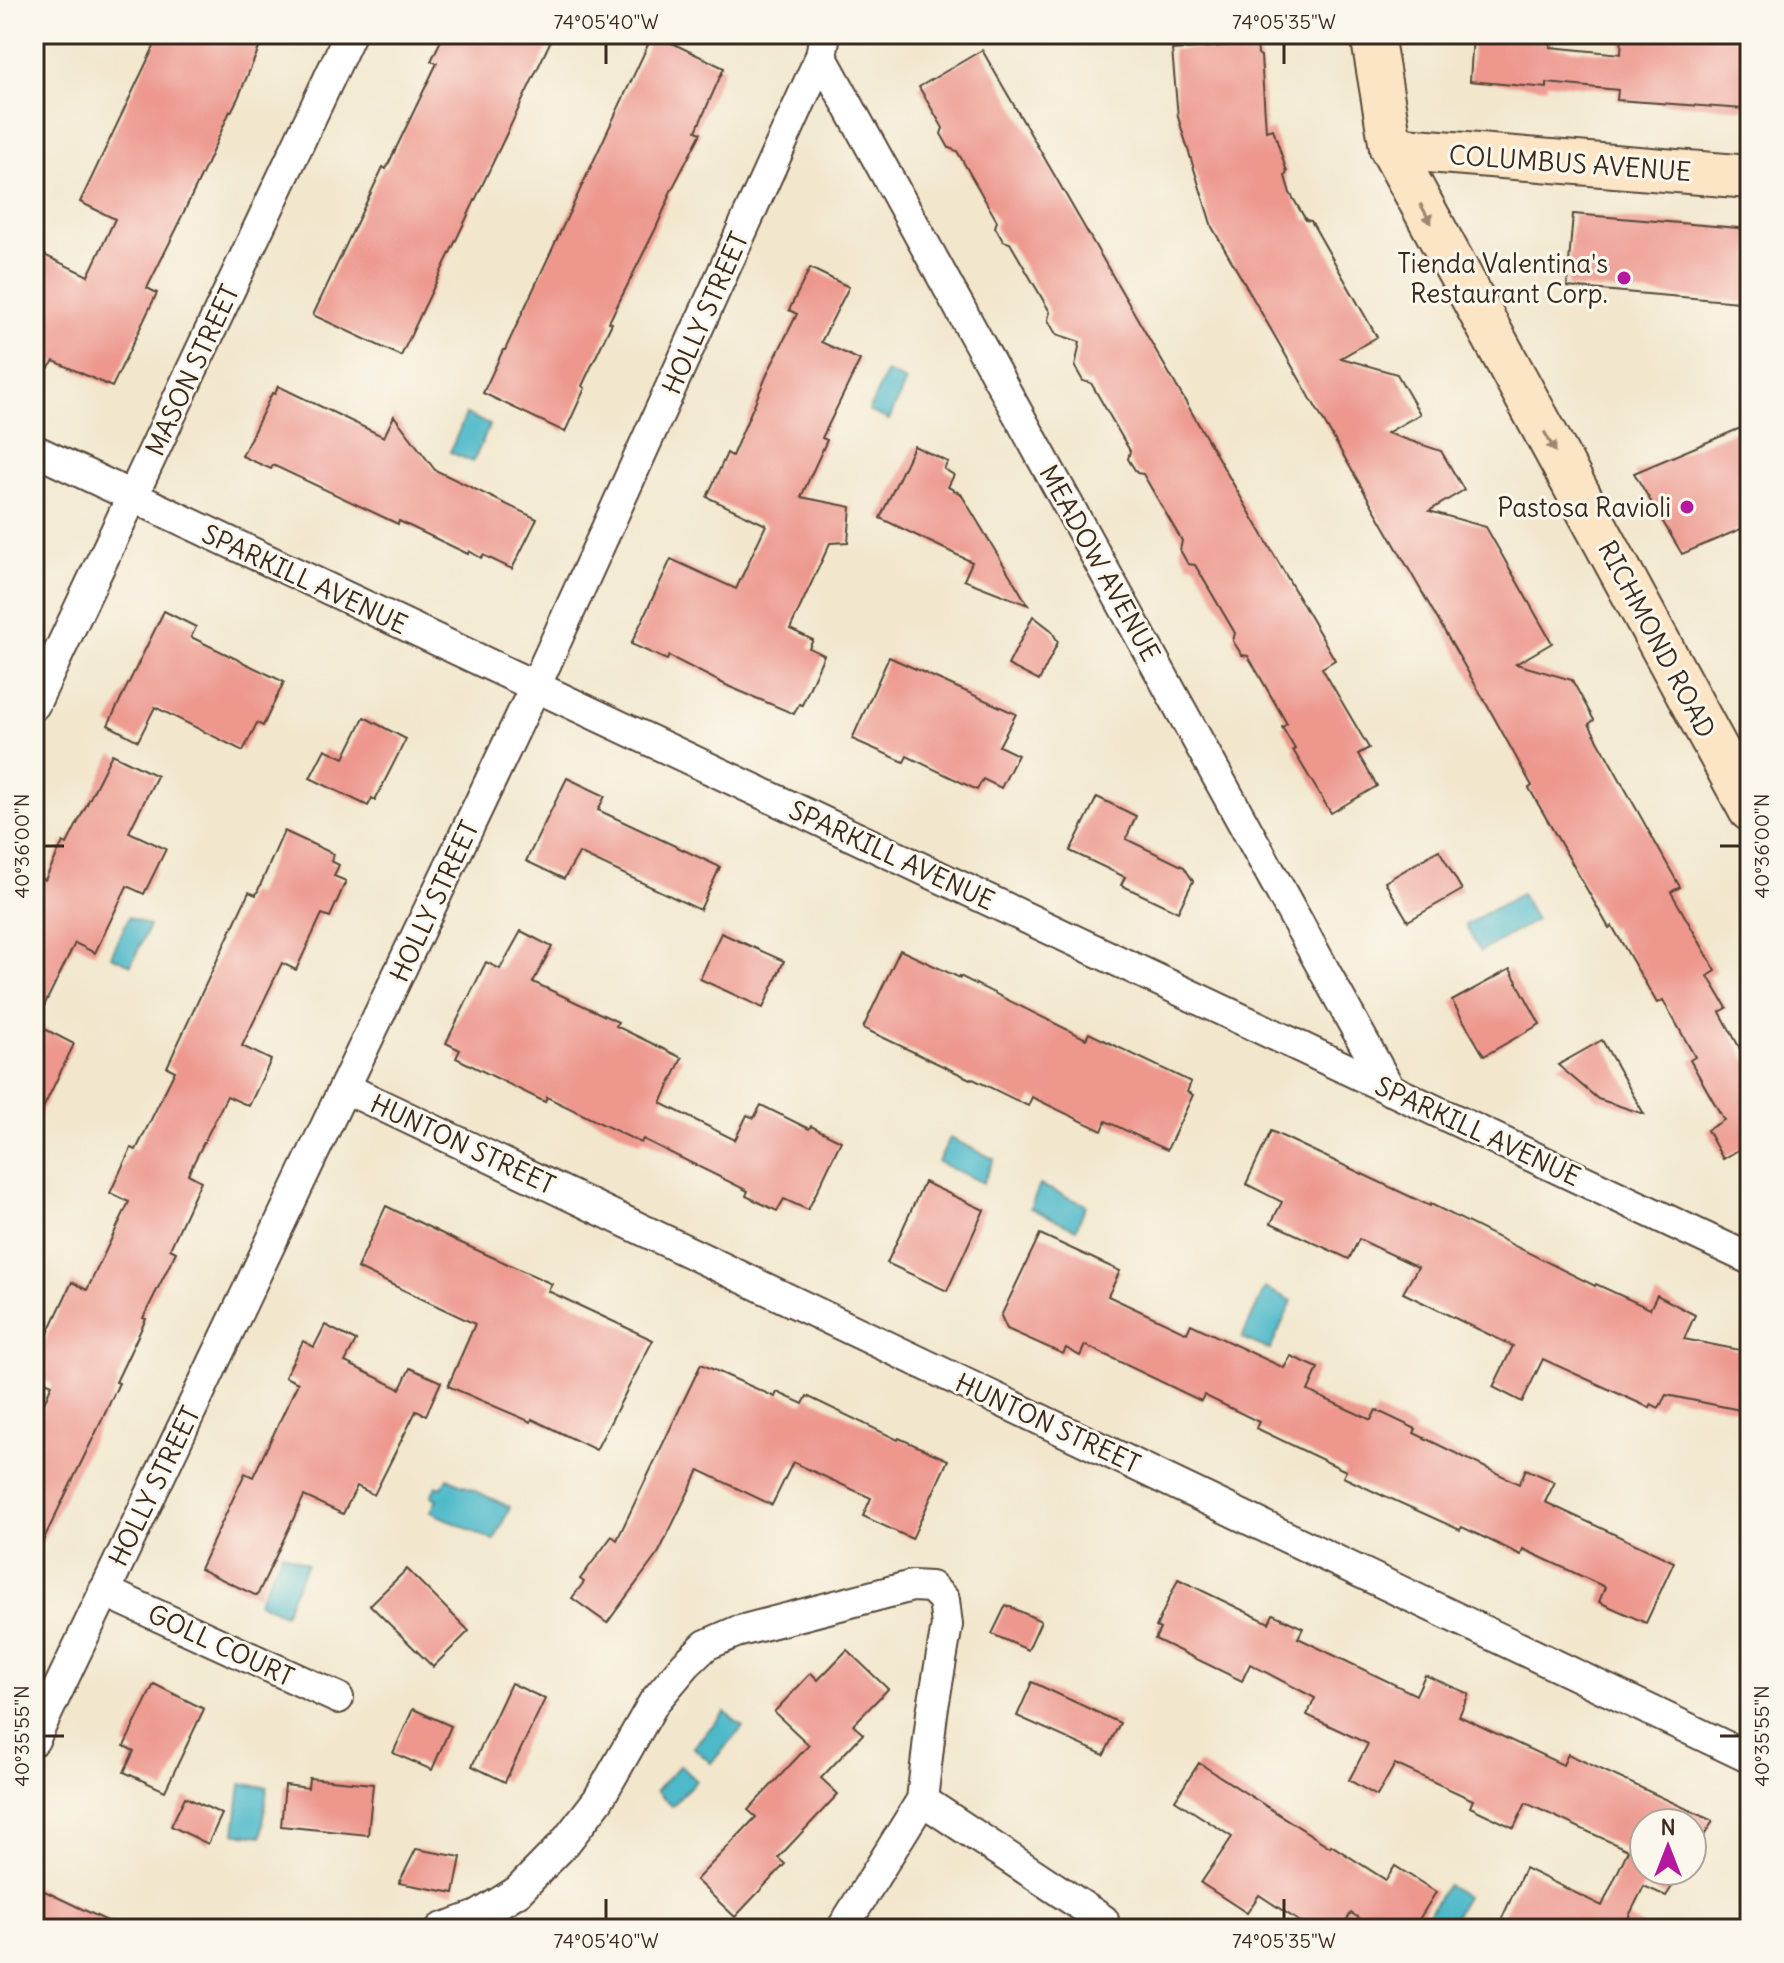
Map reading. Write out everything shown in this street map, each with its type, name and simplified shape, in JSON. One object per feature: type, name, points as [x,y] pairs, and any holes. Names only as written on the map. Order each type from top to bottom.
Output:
[{"type":"main road","name":"RICHMOND ROAD","points":[[1372,34],[1391,148],[1750,810]]},
{"type":"main road","name":"COLUMBUS AVENUE","points":[[1391,148],[1750,177]]},
{"type":"street","name":"MASON STREET","points":[[34,705],[350,34]]},
{"type":"street","name":"HOLLY STREET","points":[[34,1740],[535,687],[823,45]]},
{"type":"street","name":"MEADOW AVENUE","points":[[823,45],[1390,1090]]},
{"type":"street","name":"SPARKILL AVENUE","points":[[34,450],[1750,1259]]},
{"type":"street","name":"HUNTON STREET","points":[[345,1088],[1750,1758]]},
{"type":"street","points":[[441,1929],[478,1916],[518,1891],[564,1844],[598,1800],[654,1702],[706,1645],[736,1632],[912,1586],[931,1587],[944,1600],[947,1625],[932,1713],[922,1800],[842,1929]]},
{"type":"street","name":"GOLL COURT","points":[[104,1591],[338,1698]]},
{"type":"street","points":[[922,1800],[1105,1926]]},
{"type":"water","points":[[886,372],[906,381],[889,420],[869,411]]},
{"type":"water","points":[[466,414],[490,425],[473,462],[450,452]]},
{"type":"water","points":[[1521,894],[1536,920],[1480,952],[1465,925]]},
{"type":"water","points":[[129,917],[149,926],[131,965],[111,956]]},
{"type":"water","points":[[950,1138],[994,1159],[983,1183],[938,1162]]},
{"type":"water","points":[[1040,1185],[1086,1205],[1076,1229],[1030,1208]]},
{"type":"water","points":[[1265,1288],[1292,1301],[1270,1350],[1242,1338]]},
{"type":"water","points":[[447,1478],[510,1507],[494,1541],[431,1512],[437,1499],[431,1496],[436,1486],[442,1488]]},
{"type":"water","points":[[282,1552],[307,1564],[284,1614],[258,1602]]},
{"type":"water","points":[[725,1712],[743,1727],[711,1763],[693,1747]]},
{"type":"water","points":[[680,1765],[696,1780],[672,1806],[656,1791]]},
{"type":"water","points":[[241,1784],[267,1787],[262,1836],[235,1833]]},
{"type":"water","points":[[1447,1885],[1466,1897],[1447,1929],[1427,1917]]},
{"type":"building","points":[[160,34],[265,34],[238,98],[147,288],[157,293],[112,387],[54,361],[34,387],[34,250],[88,276],[115,219],[80,202]]},
{"type":"building","points":[[444,34],[554,34],[401,356],[313,315],[383,167],[386,169],[437,63],[431,61]]},
{"type":"building","points":[[653,34],[724,68],[696,131],[701,133],[609,322],[612,323],[582,386],[585,388],[565,432],[483,393]]},
{"type":"building","points":[[1622,34],[1734,34],[1733,39],[1750,40],[1744,109],[1617,100],[1618,90],[1547,83],[1547,88],[1470,81],[1473,35],[1551,41],[1550,47],[1621,54]]},
{"type":"building","points":[[1257,43],[1261,56],[1266,131],[1273,129],[1287,172],[1285,176],[1290,193],[1306,220],[1311,221],[1377,337],[1341,358],[1397,374],[1420,414],[1387,433],[1441,451],[1464,490],[1429,511],[1486,527],[1552,643],[1516,664],[1572,680],[1594,720],[1589,724],[1680,887],[1671,892],[1716,971],[1708,976],[1727,1008],[1720,1012],[1750,1067],[1750,1167],[1740,1149],[1723,1159],[1707,1130],[1724,1120],[1690,1060],[1695,1057],[1663,1000],[1657,1003],[1612,926],[1609,928],[1529,788],[1532,786],[1491,712],[1212,227],[1178,117],[1172,50]]},
{"type":"building","points":[[982,50],[1335,660],[1322,668],[1369,748],[1358,754],[1377,786],[1331,813],[1293,750],[1282,727],[1287,724],[1248,656],[1242,655],[1233,641],[1235,633],[1195,565],[1188,564],[1180,550],[1182,541],[1143,474],[1137,473],[1128,459],[1130,451],[1091,383],[1083,381],[1075,367],[1080,342],[1056,334],[1048,320],[1050,312],[1010,243],[1003,241],[995,227],[997,221],[957,151],[949,148],[941,134],[943,128],[919,87]]},
{"type":"building","points":[[1573,214],[1750,229],[1750,303],[1567,287]]},
{"type":"building","points":[[810,268],[849,287],[821,342],[860,360],[822,438],[827,440],[801,497],[851,507],[848,542],[830,543],[790,629],[813,640],[809,648],[824,655],[802,705],[799,704],[794,714],[730,687],[669,656],[667,660],[631,644],[671,559],[736,589],[766,525],[707,497],[727,453],[732,456],[797,314],[789,310]]},
{"type":"building","points":[[278,386],[384,437],[394,416],[435,470],[537,519],[512,569],[483,555],[481,558],[469,551],[468,554],[399,521],[398,524],[273,465],[271,469],[242,456]]},
{"type":"building","points":[[1750,424],[1750,525],[1682,554],[1634,473]]},
{"type":"building","points":[[914,446],[948,462],[944,469],[954,475],[948,487],[961,494],[1028,605],[964,580],[972,562],[880,518]]},
{"type":"building","points":[[164,611],[196,627],[191,637],[284,682],[263,726],[257,723],[243,751],[155,707],[138,741],[108,725]]},
{"type":"building","points":[[1033,616],[1051,630],[1058,642],[1039,681],[1008,665]]},
{"type":"building","points":[[889,657],[1016,714],[999,746],[1018,755],[1001,788],[983,779],[977,790],[907,756],[904,762],[852,739]]},
{"type":"building","points":[[364,717],[406,739],[375,800],[372,798],[368,806],[310,778],[325,749],[344,758]]},
{"type":"building","points":[[112,754],[157,776],[129,832],[166,849],[144,894],[127,886],[95,953],[75,943],[35,1024],[74,1044],[34,1127],[34,875],[45,880],[63,842],[67,844]]},
{"type":"building","points":[[567,778],[605,796],[598,810],[720,867],[700,910],[579,853],[564,879],[526,861]]},
{"type":"building","points":[[1097,797],[1136,816],[1126,839],[1184,867],[1193,881],[1178,912],[1121,885],[1125,877],[1070,851]]},
{"type":"building","points":[[284,831],[334,854],[331,861],[339,865],[334,876],[346,881],[330,917],[322,914],[296,970],[282,963],[242,1046],[271,1060],[249,1106],[227,1096],[188,1174],[201,1181],[170,1249],[176,1252],[143,1318],[146,1319],[116,1382],[119,1383],[34,1559],[34,1427],[52,1384],[34,1376],[34,1363],[72,1282],[87,1290],[129,1202],[110,1193],[131,1148],[136,1150],[175,1071],[167,1067],[249,892],[256,895]]},
{"type":"building","points":[[1439,850],[1462,890],[1408,921],[1385,882]]},
{"type":"building","points":[[521,931],[552,947],[533,982],[618,1022],[616,1026],[682,1058],[661,1103],[735,1140],[747,1115],[754,1118],[761,1105],[841,1141],[808,1210],[784,1199],[777,1211],[746,1196],[748,1191],[643,1139],[641,1143],[547,1097],[545,1102],[456,1058],[460,1050],[446,1043],[486,962],[500,969]]},
{"type":"building","points":[[721,933],[784,961],[763,1008],[700,979]]},
{"type":"building","points":[[900,950],[960,976],[1086,1039],[1089,1033],[1191,1082],[1187,1092],[1193,1095],[1167,1150],[1106,1121],[1102,1131],[1032,1097],[1028,1106],[863,1028]]},
{"type":"building","points":[[1510,969],[1540,1024],[1484,1056],[1452,1001]]},
{"type":"building","points":[[1602,1040],[1644,1114],[1598,1099],[1558,1065]]},
{"type":"building","points":[[1271,1131],[1431,1204],[1595,1286],[1650,1309],[1657,1295],[1695,1315],[1684,1339],[1750,1352],[1750,1412],[1666,1395],[1659,1408],[1651,1404],[1650,1408],[1543,1359],[1522,1402],[1493,1387],[1513,1346],[1403,1293],[1418,1267],[1359,1239],[1349,1259],[1271,1223],[1282,1202],[1246,1184]]},
{"type":"building","points":[[924,1182],[984,1210],[947,1291],[887,1263]]},
{"type":"building","points":[[386,1206],[552,1284],[548,1291],[653,1340],[596,1450],[532,1419],[531,1422],[448,1386],[475,1324],[357,1268]]},
{"type":"building","points":[[1040,1234],[1120,1271],[1108,1296],[1187,1333],[1191,1324],[1284,1368],[1291,1356],[1318,1368],[1308,1391],[1371,1420],[1376,1410],[1416,1429],[1414,1433],[1519,1484],[1526,1469],[1555,1482],[1545,1502],[1674,1562],[1646,1623],[1599,1602],[1605,1587],[1523,1549],[1521,1555],[1462,1527],[1460,1530],[1343,1477],[1346,1471],[1256,1428],[1259,1422],[1204,1395],[1201,1401],[1085,1345],[1080,1356],[1066,1348],[1063,1354],[1007,1329],[1001,1316]]},
{"type":"building","points":[[325,1325],[356,1341],[345,1362],[400,1389],[410,1368],[441,1382],[426,1415],[416,1411],[374,1495],[357,1486],[343,1514],[304,1496],[257,1596],[200,1569],[245,1473],[253,1477],[298,1383],[285,1377],[303,1341],[314,1347]]},
{"type":"building","points":[[701,1364],[775,1397],[777,1392],[803,1404],[807,1396],[898,1440],[948,1460],[912,1539],[863,1516],[871,1498],[793,1462],[772,1505],[699,1470],[659,1552],[607,1623],[572,1598],[584,1582],[580,1579],[612,1536],[617,1540]]},
{"type":"building","points":[[407,1569],[469,1631],[433,1667],[370,1605]]},
{"type":"building","points":[[1178,1579],[1269,1623],[1273,1614],[1303,1628],[1298,1638],[1416,1695],[1425,1675],[1469,1694],[1459,1716],[1563,1765],[1568,1754],[1683,1807],[1628,1807],[1628,1850],[1526,1803],[1514,1828],[1470,1807],[1473,1800],[1395,1764],[1377,1796],[1349,1780],[1368,1744],[1307,1715],[1315,1698],[1250,1664],[1242,1681],[1155,1639],[1160,1629],[1156,1627]]},
{"type":"building","points":[[1006,1605],[1041,1621],[1028,1650],[992,1634]]},
{"type":"building","points":[[847,1650],[888,1689],[853,1725],[863,1734],[821,1778],[838,1794],[778,1858],[785,1864],[735,1917],[696,1880],[756,1817],[748,1810],[809,1745],[774,1712],[811,1673],[818,1680]]},
{"type":"building","points":[[1032,1682],[1120,1723],[1104,1755],[1017,1716]]},
{"type":"building","points":[[511,1683],[545,1699],[505,1782],[472,1766]]},
{"type":"building","points":[[154,1684],[204,1709],[165,1791],[124,1772],[134,1751],[124,1746]]},
{"type":"building","points":[[413,1709],[451,1726],[432,1770],[393,1753]]},
{"type":"building","points":[[1199,1763],[1386,1880],[1395,1866],[1436,1892],[1413,1929],[1377,1929],[1351,1913],[1341,1929],[1311,1929],[1259,1895],[1247,1913],[1201,1883],[1232,1837],[1175,1800]]},
{"type":"building","points":[[309,1778],[373,1784],[368,1835],[281,1826],[285,1785],[308,1788]]},
{"type":"building","points":[[185,1797],[222,1814],[208,1844],[171,1826]]},
{"type":"building","points":[[416,1849],[461,1857],[454,1893],[399,1883]]},
{"type":"building","points":[[1628,1850],[1628,1887],[1644,1887],[1628,1918],[1650,1929],[1497,1929],[1525,1868],[1602,1906]]},
{"type":"building","points":[[34,1886],[124,1929],[34,1929]]},
{"type":"building","points":[[1646,1887],[1672,1887],[1666,1896]]},
{"type":"place","name":"Tienda Valentina's Restaurant Corp.","points":[[1624,278]]},
{"type":"place","name":"Pastosa Ravioli","points":[[1687,507]]}]
